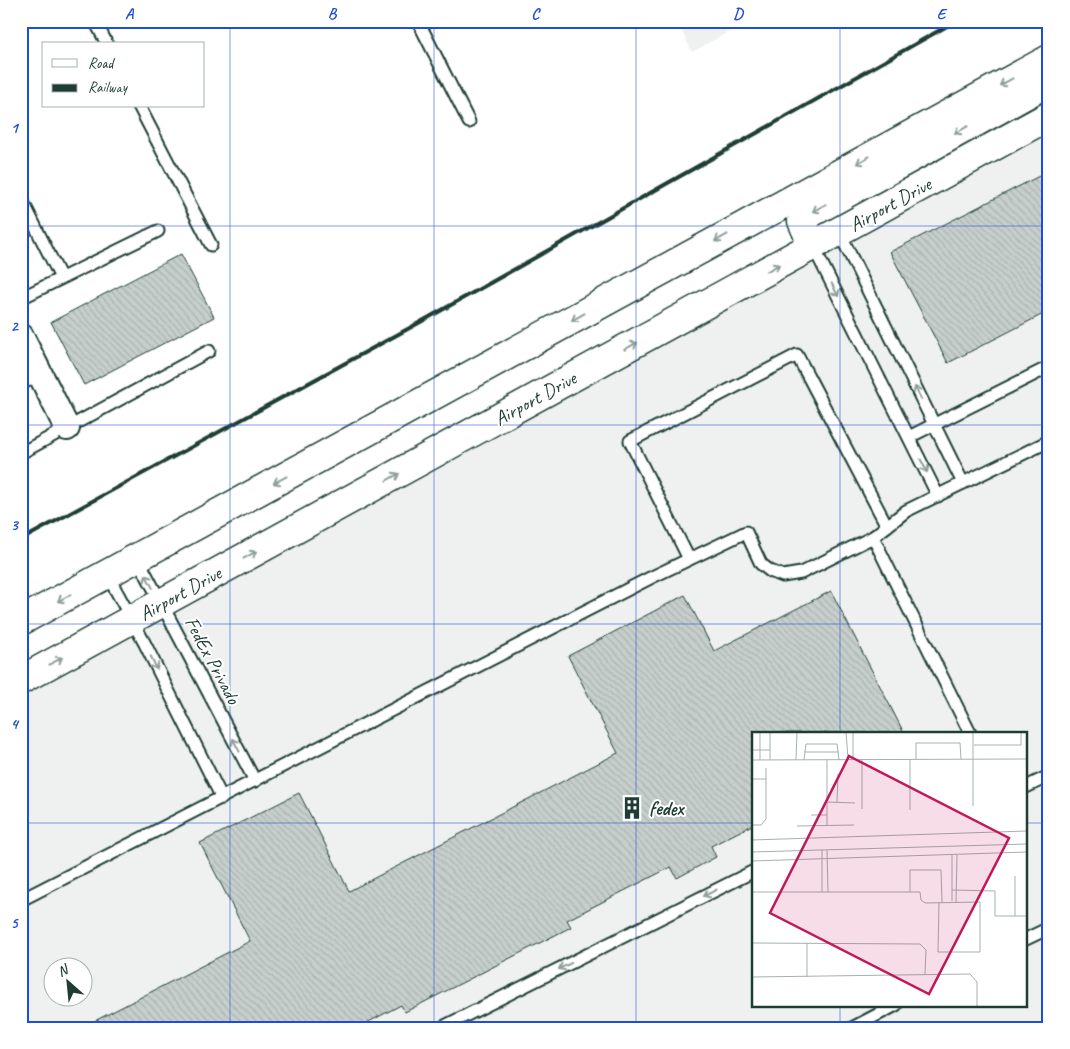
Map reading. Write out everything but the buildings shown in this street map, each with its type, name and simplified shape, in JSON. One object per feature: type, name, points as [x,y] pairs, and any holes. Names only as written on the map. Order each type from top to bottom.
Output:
[{"type":"main road","points":[[21,621],[1049,59]]},
{"type":"main road","points":[[813,246],[802,221],[809,214],[1043,85],[1049,79]]},
{"type":"main road","name":"Airport Drive","points":[[21,680],[1049,116]]},
{"type":"street","points":[[21,336],[31,379],[67,428]]},
{"type":"lane","points":[[95,21],[106,42]]},
{"type":"lane","points":[[418,21],[469,122]]},
{"type":"lane","points":[[140,108],[212,245]]},
{"type":"lane","points":[[21,198],[61,278]]},
{"type":"lane","points":[[21,298],[158,231]]},
{"type":"lane","points":[[839,232],[963,484]]},
{"type":"lane","points":[[813,246],[938,496]]},
{"type":"lane","points":[[21,453],[210,351]]},
{"type":"lane","points":[[689,559],[630,441],[797,355],[887,526]]},
{"type":"lane","points":[[909,437],[1049,367]]},
{"type":"lane","points":[[21,900],[689,559],[746,532],[761,564],[770,571],[783,576],[801,573],[873,537],[906,512],[1049,441]]},
{"type":"lane","points":[[873,537],[970,732]]},
{"type":"lane","name":"FedEx Privado","points":[[137,558],[255,781]]},
{"type":"lane","points":[[107,574],[222,798]]},
{"type":"lane","points":[[1028,786],[1049,776]]},
{"type":"lane","points":[[441,1028],[752,872]]},
{"type":"lane","points":[[1028,938],[1049,928]]},
{"type":"lane","points":[[852,1028],[894,1006]]},
{"type":"shaded area","points":[[677,21],[748,21],[692,52]]},
{"type":"shaded area","points":[[1049,134],[1049,1028],[21,1028],[21,697]]},
{"type":"railway","points":[[21,540],[426,319],[956,21]]},
{"type":"place","name":"fedex","points":[[632,808]]}]
